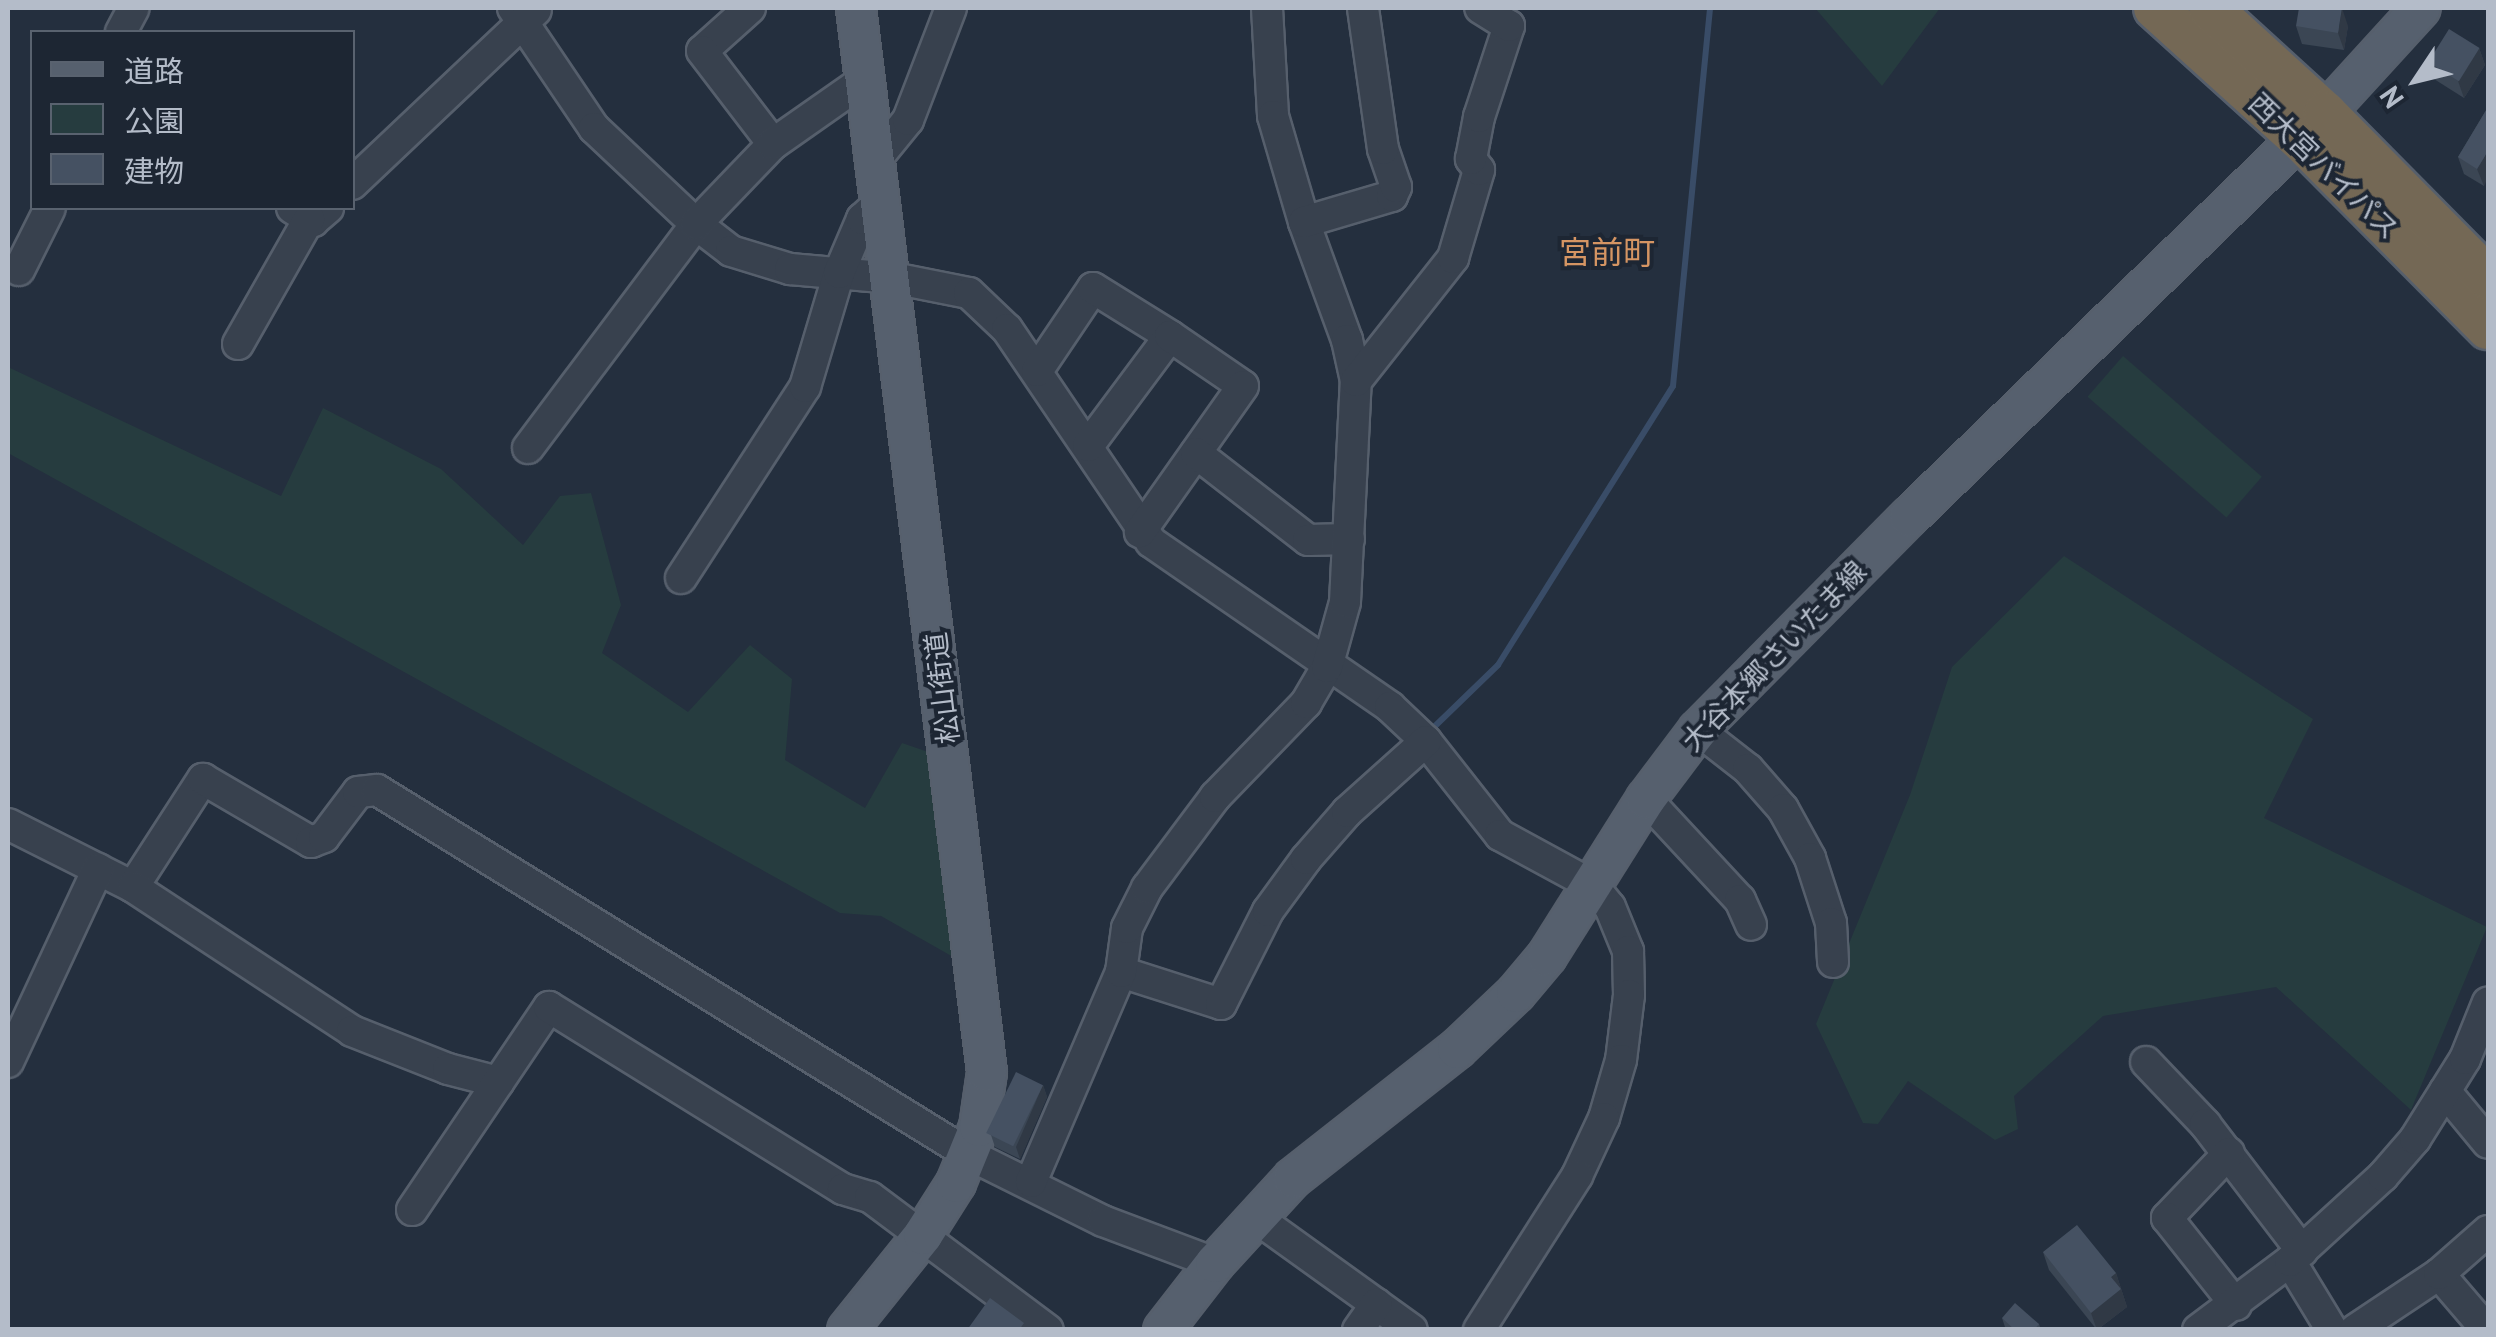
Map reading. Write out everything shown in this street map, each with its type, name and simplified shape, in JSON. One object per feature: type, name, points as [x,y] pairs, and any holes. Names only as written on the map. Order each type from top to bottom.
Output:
[{"type":"highway","name":"西大宮バイパス","points":[[2155,8],[2312,126],[2488,278]]},
{"type":"highway","name":"西大宮バイパス","points":[[2210,8],[2488,328]]},
{"type":"main road","name":"松山街道","points":[[850,1328],[922,1235],[970,1155],[986,1099],[986,1036],[856,8]]},
{"type":"main road","name":"大谷本郷さいたま線","points":[[1163,1330],[1215,1263],[1293,1178],[1488,1022],[1547,956],[1646,799],[1698,730],[1908,517],[2312,126],[2420,8]]},
{"type":"street","points":[[121,30],[134,8]]},
{"type":"street","points":[[877,158],[908,120],[951,8]]},
{"type":"street","points":[[1032,1182],[1121,972],[1127,928],[1147,888],[1214,797],[1306,703],[1327,668],[1346,602],[1356,382],[1348,340],[1304,222],[1273,116],[1267,8]]},
{"type":"street","points":[[1304,222],[1392,196],[1396,187],[1383,149],[1364,8]]},
{"type":"street","points":[[1356,382],[1453,258],[1479,170],[1471,159],[1479,117],[1509,26],[1480,8]]},
{"type":"street","points":[[355,181],[525,12],[594,128],[696,224],[731,251],[790,269],[893,278],[968,293],[1007,328],[1088,446],[1140,532],[1327,668],[1390,707],[1426,741],[1500,835],[1592,885],[1610,907],[1628,951],[1630,995],[1621,1060],[1604,1118],[1577,1176],[1480,1330]]},
{"type":"street","points":[[736,12],[702,51],[774,144]]},
{"type":"street","points":[[528,448],[696,224],[774,144],[866,79]]},
{"type":"street","points":[[681,578],[805,387],[839,273],[862,219],[883,200]]},
{"type":"street","points":[[19,270],[49,210]]},
{"type":"street","points":[[238,344],[309,211]]},
{"type":"street","points":[[1037,371],[1093,288],[1243,386],[1140,532]]},
{"type":"street","points":[[1088,446],[1170,336]]},
{"type":"street","points":[[1196,453],[1308,540],[1349,539]]},
{"type":"street","points":[[1698,730],[1748,769],[1783,809],[1810,858],[1826,906],[1833,962]]},
{"type":"street","points":[[1121,972],[1220,1004],[1268,912],[1306,859],[1347,812],[1426,741]]},
{"type":"street","points":[[133,886],[202,779],[311,842],[324,836],[358,792],[377,790],[970,1155],[1032,1182],[1103,1222],[1215,1263]]},
{"type":"street","points":[[1646,799],[1740,900],[1751,925]]},
{"type":"street","points":[[8,824],[133,886],[352,1032],[448,1069],[498,1082]]},
{"type":"street","points":[[8,1062],[98,869]]},
{"type":"street","points":[[2198,1330],[2236,1306],[2384,1176],[2415,1139],[2465,1059],[2488,1002]]},
{"type":"street","points":[[412,1210],[549,1007],[843,1189],[870,1197],[1048,1330]]},
{"type":"street","points":[[2146,1062],[2229,1153],[2296,1256],[2332,1330]]},
{"type":"street","points":[[2445,1090],[2488,1143]]},
{"type":"street","points":[[2229,1153],[2167,1218],[2236,1306]]},
{"type":"street","points":[[1256,1217],[1412,1330]]},
{"type":"street","points":[[2355,1330],[2439,1274],[2488,1231]]},
{"type":"street","points":[[2439,1274],[2487,1330]]},
{"type":"street","points":[[1358,1330],[1376,1304]]},
{"type":"green space","points":[[1815,8],[1940,8],[1882,86]]},
{"type":"green space","points":[[2123,356],[2262,477],[2226,517],[2088,397]]},
{"type":"green space","points":[[8,367],[281,496],[323,408],[441,469],[523,545],[560,496],[591,493],[621,605],[602,653],[688,712],[750,645],[792,679],[785,760],[865,808],[902,743],[937,755],[962,962],[881,916],[840,913],[8,453]]},
{"type":"green space","points":[[2064,556],[2313,719],[2264,818],[2487,927],[2411,1110],[2276,987],[2103,1016],[2014,1096],[2018,1129],[1995,1140],[1908,1081],[1878,1124],[1863,1123],[1816,1024],[1910,795],[1952,667]]},
{"type":"building","points":[[2299,8],[2342,8],[2338,33],[2296,26]]},
{"type":"building","points":[[2449,29],[2480,48],[2459,81],[2428,62]]},
{"type":"building","points":[[2488,107],[2488,151],[2477,169],[2458,157]]},
{"type":"building","points":[[1016,1072],[1043,1085],[1013,1146],[986,1133]]},
{"type":"building","points":[[2077,1225],[2116,1273],[2111,1277],[2121,1289],[2091,1313],[2043,1252]]},
{"type":"building","points":[[990,1298],[1024,1323],[1019,1330],[967,1330]]},
{"type":"building","points":[[2015,1303],[2039,1324],[2034,1330],[2015,1330],[2002,1318]]},
{"type":"waterway","points":[[1432,729],[1498,665],[1673,386],[1710,8]]},
{"type":"district","name":"宮前町","points":[[1607,252]]}]
